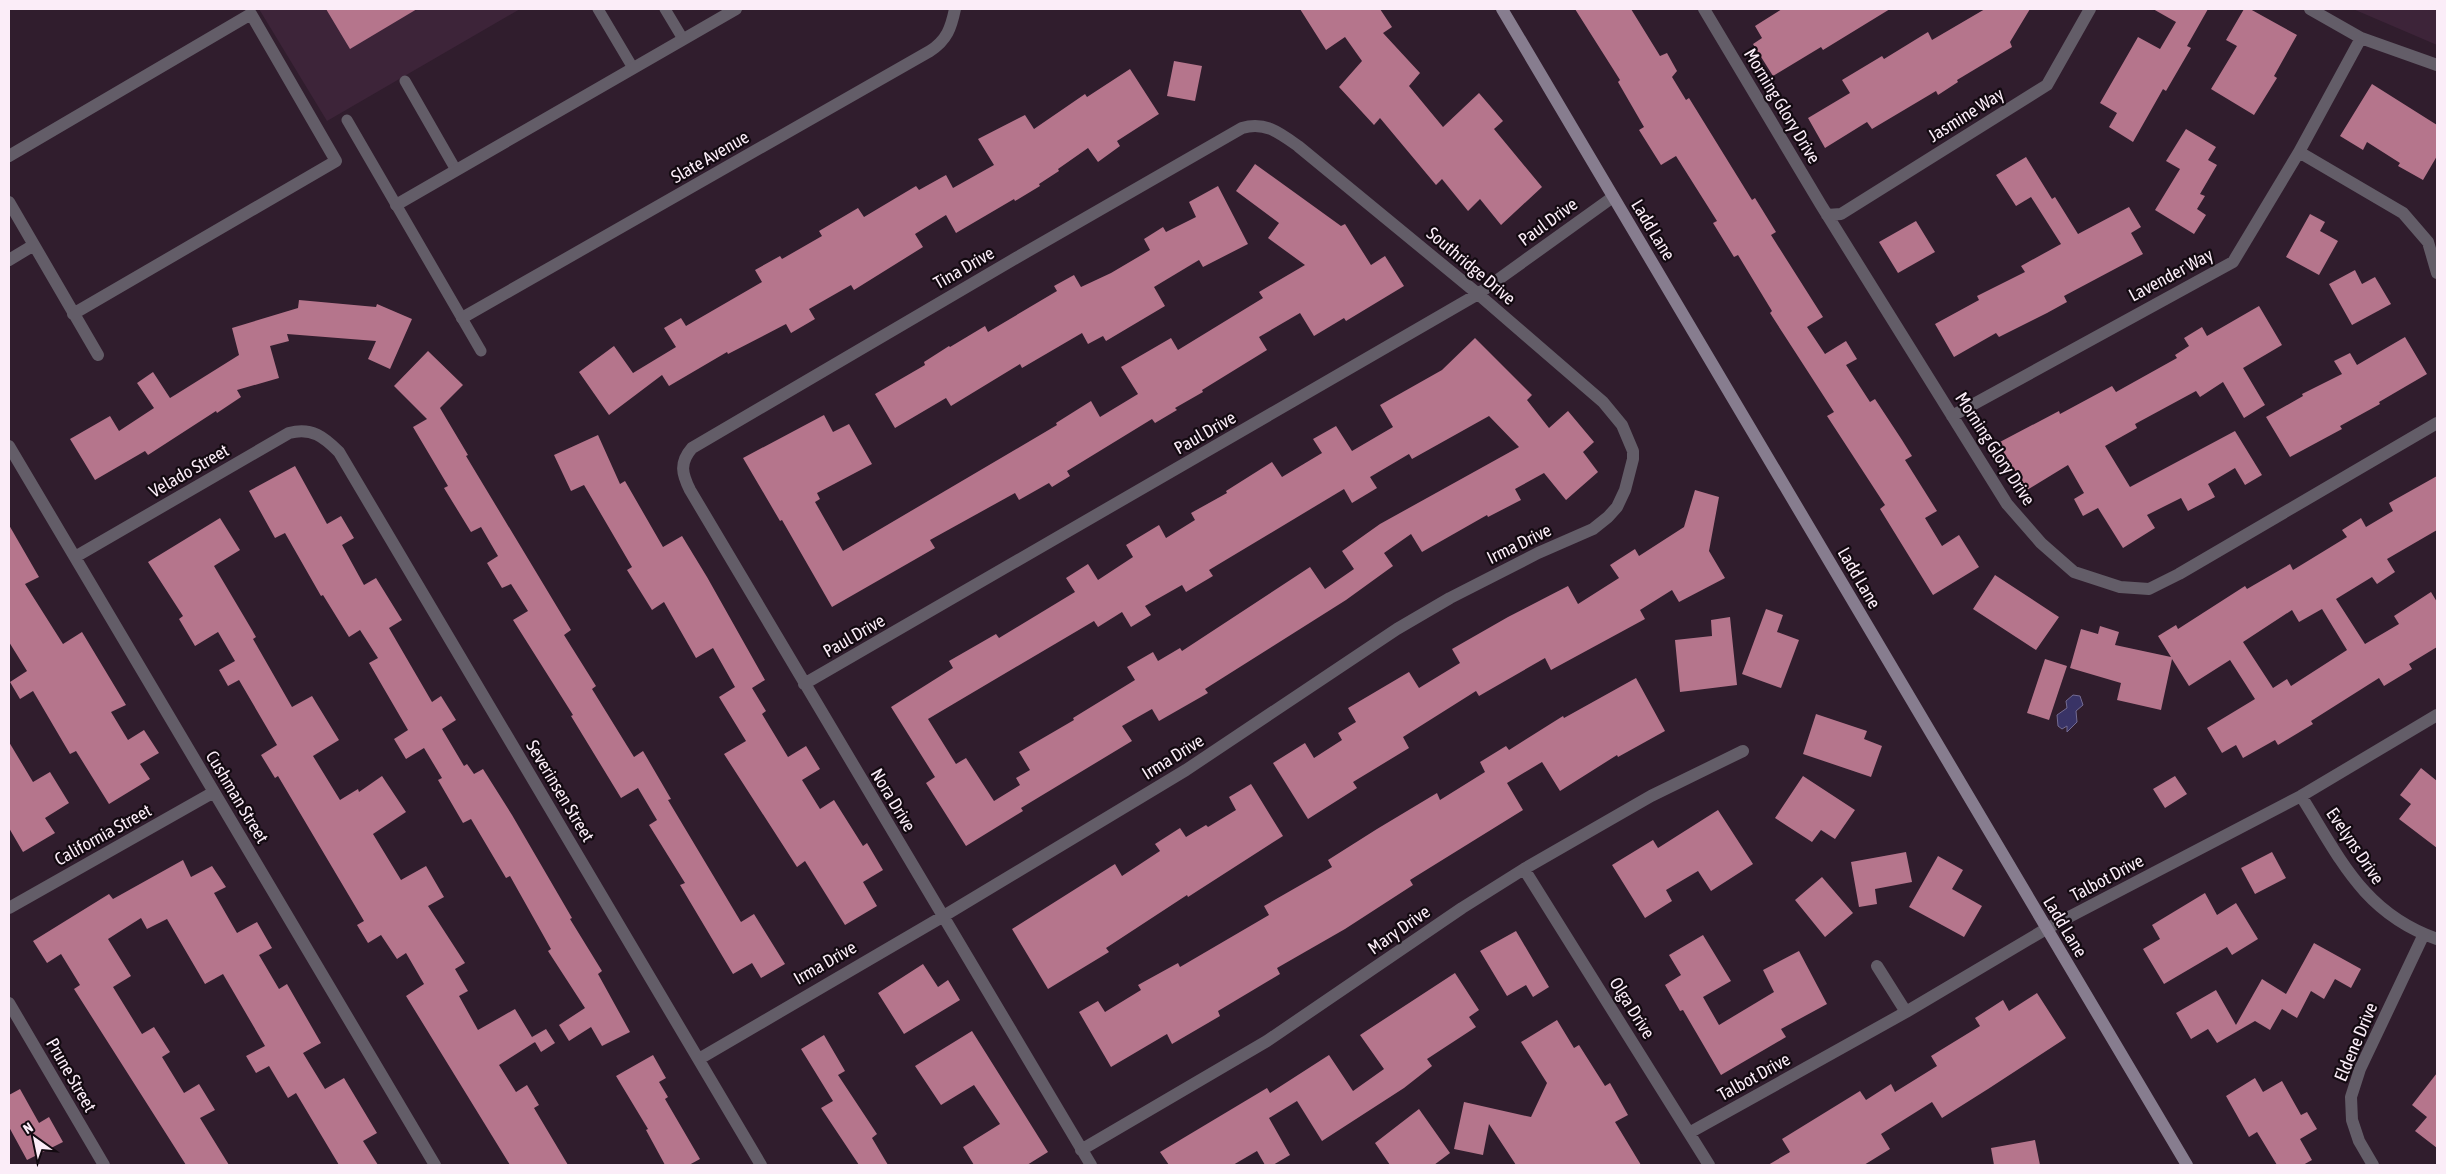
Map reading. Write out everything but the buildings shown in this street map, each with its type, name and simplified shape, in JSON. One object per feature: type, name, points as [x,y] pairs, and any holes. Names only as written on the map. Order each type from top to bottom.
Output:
[{"type":"street","points":[[396,205],[736,9]]},
{"type":"street","name":"Slate Avenue","points":[[462,318],[943,43],[950,30],[955,9]]},
{"type":"street","name":"Ladd Lane","points":[[1502,9],[2187,1165]]},
{"type":"street","name":"Morning Glory Drive","points":[[1704,9],[1827,215],[2007,504],[2041,543],[2074,572],[2120,587],[2148,589],[2179,574],[2437,423]]},
{"type":"street","name":"Jasmine Way","points":[[1827,215],[1841,214],[2047,85],[2090,9]]},
{"type":"street","points":[[2310,9],[2361,38],[2437,65]]},
{"type":"street","points":[[9,156],[251,14],[336,161],[73,314]]},
{"type":"street","name":"Lavender Way","points":[[1952,416],[2233,262],[2299,152],[2361,38]]},
{"type":"street","name":"Southridge Drive","points":[[1258,125],[1283,135],[1298,146],[1478,294],[1603,402],[1629,437],[1633,458]]},
{"type":"street","name":"Tina Drive","points":[[692,448],[1242,128],[1258,125]]},
{"type":"street","points":[[2299,152],[2404,213],[2428,242],[2437,273]]},
{"type":"street","name":"Paul Drive","points":[[804,684],[1478,294],[1613,196]]},
{"type":"street","points":[[9,202],[98,355]]},
{"type":"street","points":[[9,260],[34,245]]},
{"type":"street","name":"Velado Street","points":[[75,558],[289,433],[306,430],[324,437]]},
{"type":"street","name":"Severinsen Street","points":[[324,437],[339,452],[761,1165]]},
{"type":"street","name":"Cushman Street","points":[[9,446],[435,1165]]},
{"type":"street","name":"Nora Drive","points":[[692,448],[684,460],[681,469],[684,479],[942,917],[1091,1165]]},
{"type":"street","name":"Irma Drive","points":[[699,1059],[942,917],[1186,770],[1405,624],[1450,598],[1600,524],[1616,507],[1625,490],[1633,458]]},
{"type":"street","name":"Talbot Drive","points":[[1690,1133],[1906,1012],[2046,929],[2301,796],[2437,715]]},
{"type":"street","name":"Mary Drive","points":[[1081,1150],[1267,1041],[1462,908],[1524,870],[1651,796],[1743,751]]},
{"type":"street","name":"California Street","points":[[9,908],[214,792]]},
{"type":"street","name":"Evelyns Drive","points":[[2301,796],[2347,871],[2366,895],[2404,924],[2437,939]]},
{"type":"street","name":"Olga Drive","points":[[1524,870],[1709,1165]]},
{"type":"street","name":"Eldene Drive","points":[[2373,1165],[2359,1141],[2352,1120],[2351,1097],[2360,1070],[2424,934]]},
{"type":"street","points":[[1877,966],[1906,1012]]},
{"type":"street","name":"Prune Street","points":[[9,1003],[104,1165]]},
{"type":"lane","points":[[598,9],[633,68]]},
{"type":"lane","points":[[665,9],[683,39]]},
{"type":"lane","points":[[405,81],[456,170]]},
{"type":"lane","points":[[347,120],[481,351]]},
{"type":"shaded area","points":[[259,9],[520,9],[327,121]]},
{"type":"shaded area","points":[[2353,9],[2437,9],[2437,45]]},
{"type":"shaded area","points":[[2073,695],[2080,696],[2083,705],[2076,711],[2077,722],[2067,732],[2067,726],[2062,729],[2058,726],[2057,715],[2067,708],[2066,701]]}]
